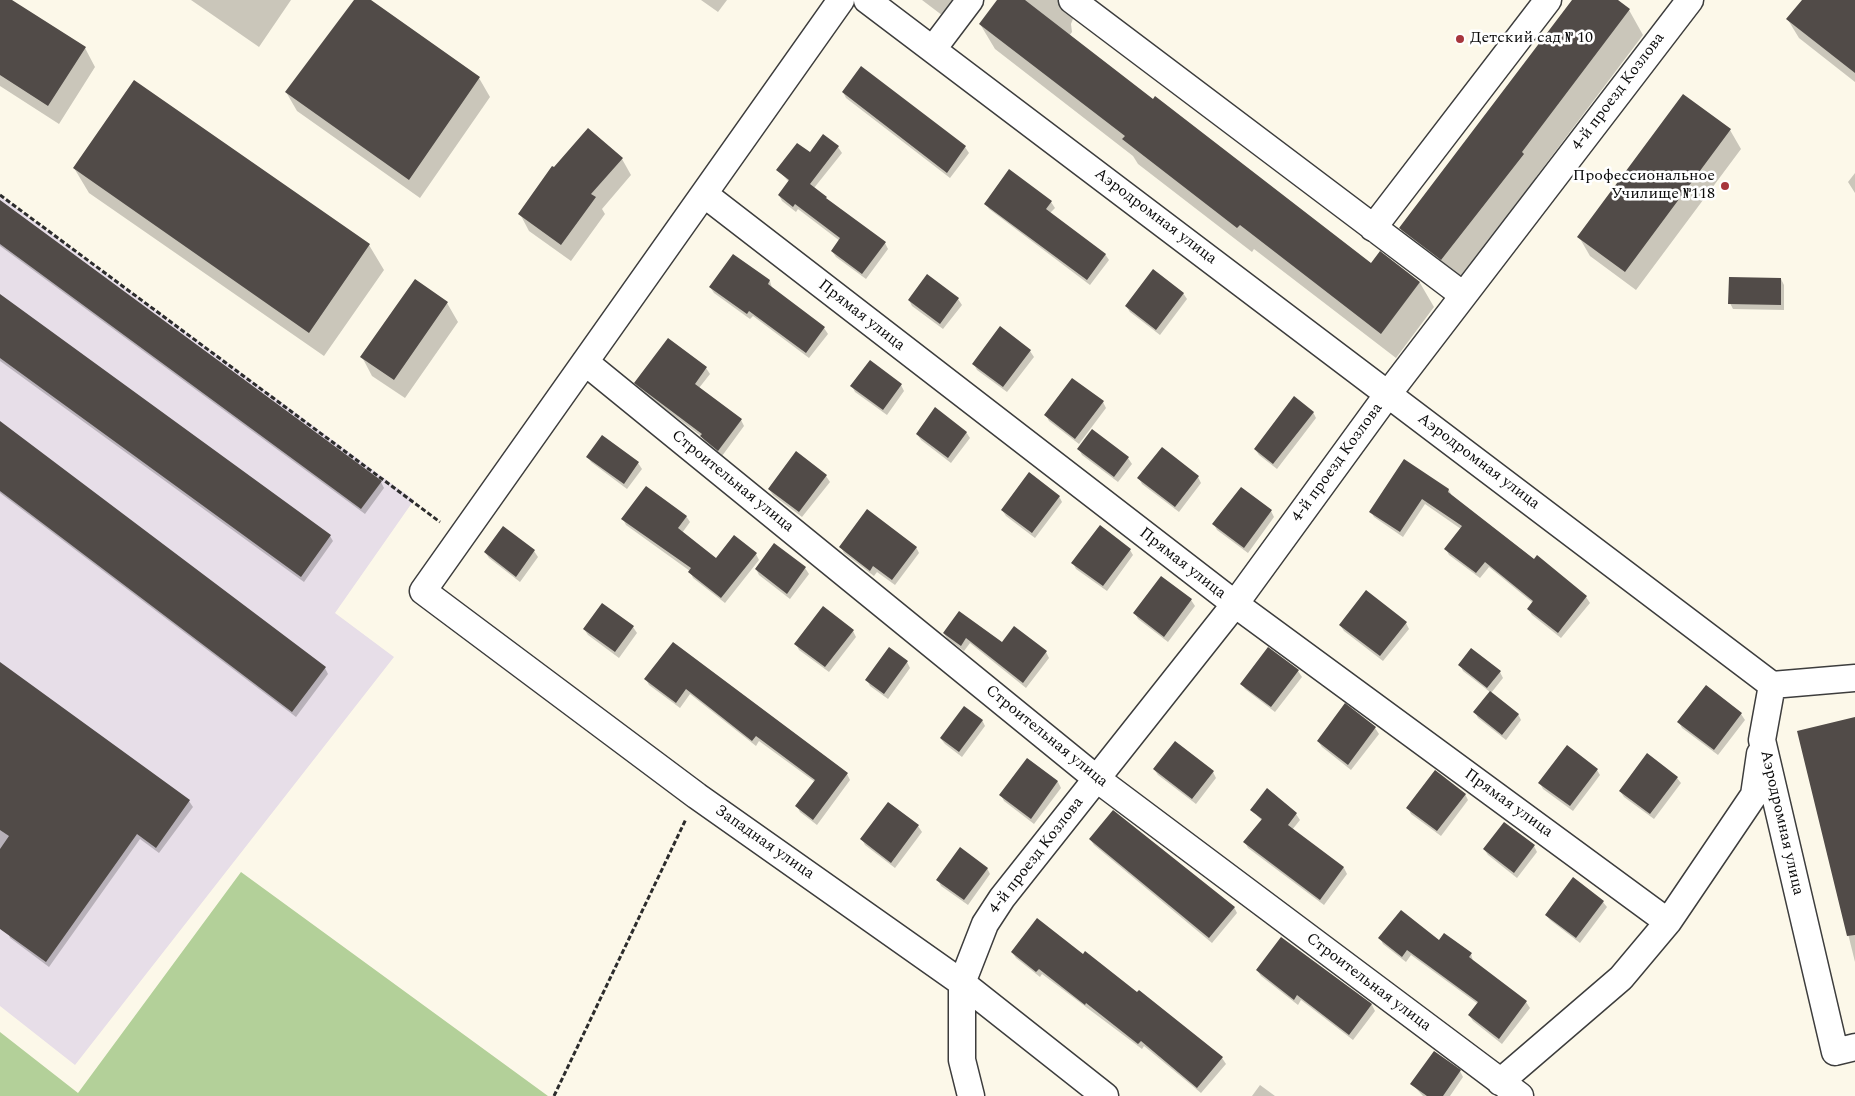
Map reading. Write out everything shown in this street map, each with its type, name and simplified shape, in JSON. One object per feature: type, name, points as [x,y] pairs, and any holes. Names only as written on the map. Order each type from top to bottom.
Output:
[{"type":"street","points":[[460,537],[841,0]]},
{"type":"street","name":"Аэродромная улица","points":[[867,0],[1772,685],[1762,740],[1835,1052],[1855,1047]]},
{"type":"street","points":[[933,49],[970,0]]},
{"type":"street","points":[[1072,0],[1463,295]]},
{"type":"street","points":[[1373,228],[1548,0]]},
{"type":"street","name":"4-й проезд Козлова","points":[[962,983],[985,924],[1002,898],[1234,604],[1388,394],[1690,0]]},
{"type":"street","name":"Прямая улица","points":[[704,194],[1234,604],[1668,922]]},
{"type":"street","name":"Строительная улица","points":[[585,362],[1097,779],[1510,1089]]},
{"type":"street","name":"Западная улица","points":[[460,537],[423,592],[697,796],[962,983],[1105,1096]]},
{"type":"street","points":[[1772,685],[1855,678]]},
{"type":"street","points":[[1510,1089],[1621,978],[1668,922],[1754,795],[1762,740]]},
{"type":"street","points":[[962,983],[962,1060],[971,1096]]},
{"type":"path","points":[[0,195],[460,537]]},
{"type":"path","points":[[554,1096],[697,796]]},
{"type":"shaded area","points":[[0,196],[414,500],[335,613],[394,657],[75,1065],[0,1006]]},
{"type":"green space","points":[[241,872],[548,1096],[0,1096],[0,1032],[78,1093]]},
{"type":"building","points":[[0,0],[12,0],[86,47],[48,106],[0,75]]},
{"type":"building","points":[[354,0],[371,0],[480,77],[409,180],[285,92]]},
{"type":"building","points":[[997,0],[1025,0],[1153,99],[1155,96],[1371,263],[1380,251],[1420,282],[1381,334],[1240,225],[1237,228],[1122,139],[1125,136],[979,24]]},
{"type":"building","points":[[1572,0],[1618,0],[1630,9],[1522,152],[1524,154],[1441,260],[1399,228]]},
{"type":"building","points":[[1802,0],[1855,0],[1855,73],[1786,19]]},
{"type":"building","points":[[861,66],[966,146],[947,173],[842,92]]},
{"type":"building","points":[[134,80],[370,244],[309,333],[73,168]]},
{"type":"building","points":[[1683,94],[1731,129],[1625,272],[1577,237]]},
{"type":"building","points":[[588,128],[623,158],[591,194],[596,197],[561,245],[518,214],[552,166],[554,167]]},
{"type":"building","points":[[823,134],[839,146],[810,184],[886,242],[862,274],[831,251],[840,238],[795,204],[793,207],[778,195],[789,180],[776,170],[797,143],[810,152]]},
{"type":"building","points":[[1009,169],[1052,201],[1046,209],[1106,254],[1087,280],[984,204]]},
{"type":"building","points":[[0,200],[382,481],[361,509],[0,244]]},
{"type":"building","points":[[733,254],[770,280],[768,284],[825,327],[806,353],[749,311],[747,314],[709,287]]},
{"type":"building","points":[[1153,269],[1184,293],[1156,330],[1125,306]]},
{"type":"building","points":[[927,274],[959,298],[940,324],[908,300]]},
{"type":"building","points":[[1729,277],[1781,278],[1781,305],[1728,304]]},
{"type":"building","points":[[415,279],[448,302],[394,380],[360,357]]},
{"type":"building","points":[[0,294],[331,535],[301,577],[0,358]]},
{"type":"building","points":[[1000,326],[1031,350],[1003,387],[972,364]]},
{"type":"building","points":[[668,338],[707,367],[695,384],[742,419],[718,451],[700,436],[702,434],[634,383]]},
{"type":"building","points":[[870,360],[902,384],[883,410],[850,386]]},
{"type":"building","points":[[1072,378],[1104,401],[1075,439],[1044,415]]},
{"type":"building","points":[[1294,396],[1314,412],[1273,464],[1254,449]]},
{"type":"building","points":[[935,407],[967,432],[948,458],[916,434]]},
{"type":"building","points":[[0,421],[326,667],[292,712],[0,491]]},
{"type":"building","points":[[1092,429],[1129,457],[1114,477],[1077,449]]},
{"type":"building","points":[[602,435],[639,462],[624,484],[586,457]]},
{"type":"building","points":[[1162,447],[1199,476],[1175,507],[1137,478]]},
{"type":"building","points":[[796,451],[827,475],[799,512],[768,489]]},
{"type":"building","points":[[1404,459],[1449,489],[1448,492],[1534,559],[1537,555],[1587,596],[1558,633],[1527,609],[1533,601],[1485,562],[1476,573],[1444,549],[1462,526],[1422,499],[1400,532],[1369,512]]},
{"type":"building","points":[[1029,472],[1060,496],[1032,533],[1001,510]]},
{"type":"building","points":[[646,486],[687,516],[678,528],[716,558],[734,535],[757,553],[721,598],[688,572],[691,568],[621,519]]},
{"type":"building","points":[[1241,487],[1272,510],[1244,548],[1212,524]]},
{"type":"building","points":[[867,509],[917,547],[892,580],[873,566],[870,571],[839,547]]},
{"type":"building","points":[[1100,525],[1131,549],[1103,586],[1071,563]]},
{"type":"building","points":[[503,526],[535,550],[516,577],[484,552]]},
{"type":"building","points":[[774,543],[806,567],[787,594],[755,569]]},
{"type":"building","points":[[1161,576],[1192,599],[1164,637],[1133,613]]},
{"type":"building","points":[[1366,590],[1407,622],[1380,656],[1339,625]]},
{"type":"building","points":[[602,603],[634,626],[615,652],[583,629]]},
{"type":"building","points":[[823,606],[854,630],[825,667],[794,644]]},
{"type":"building","points":[[959,611],[1002,642],[1014,626],[1047,651],[1023,683],[966,638],[961,646],[943,633]]},
{"type":"building","points":[[673,642],[848,773],[813,820],[795,806],[815,780],[756,736],[752,741],[686,689],[676,703],[644,679]]},
{"type":"building","points":[[889,647],[908,661],[884,694],[865,680]]},
{"type":"building","points":[[1268,647],[1299,670],[1271,707],[1240,684]]},
{"type":"building","points":[[1471,648],[1501,671],[1487,688],[1458,665]]},
{"type":"building","points":[[0,662],[190,800],[156,848],[137,834],[46,962],[0,929],[0,849],[9,836],[0,830]]},
{"type":"building","points":[[1706,685],[1742,713],[1714,750],[1677,722]]},
{"type":"building","points":[[1490,691],[1519,714],[1502,735],[1473,712]]},
{"type":"building","points":[[1345,703],[1376,727],[1348,765],[1317,741]]},
{"type":"building","points":[[964,706],[983,720],[959,752],[940,738]]},
{"type":"building","points":[[1855,717],[1855,935],[1847,936],[1797,731]]},
{"type":"building","points":[[1175,741],[1214,771],[1192,799],[1153,769]]},
{"type":"building","points":[[1567,745],[1598,769],[1570,806],[1538,783]]},
{"type":"building","points":[[1647,753],[1678,777],[1650,814],[1619,791]]},
{"type":"building","points":[[1027,758],[1058,781],[1031,819],[999,795]]},
{"type":"building","points":[[1435,770],[1466,794],[1437,831],[1406,808]]},
{"type":"building","points":[[1267,788],[1297,813],[1288,825],[1344,867],[1320,900],[1243,842],[1262,819],[1250,810]]},
{"type":"building","points":[[888,802],[919,825],[891,863],[860,839]]},
{"type":"building","points":[[1113,810],[1235,907],[1209,938],[1089,839]]},
{"type":"building","points":[[1504,822],[1535,845],[1514,873],[1483,849]]},
{"type":"building","points":[[960,847],[988,868],[964,900],[936,880]]},
{"type":"building","points":[[1573,877],[1604,901],[1576,938],[1545,915]]},
{"type":"building","points":[[1401,910],[1439,940],[1444,933],[1472,953],[1469,957],[1527,1001],[1499,1039],[1468,1015],[1478,1002],[1407,950],[1402,957],[1378,938]]},
{"type":"building","points":[[1037,918],[1083,954],[1085,951],[1137,992],[1139,990],[1223,1057],[1197,1088],[1141,1041],[1138,1044],[1086,1003],[1085,1005],[1039,969],[1036,972],[1011,952]]},
{"type":"building","points":[[1281,937],[1372,1004],[1349,1035],[1297,995],[1294,1000],[1256,970]]},
{"type":"building","points":[[1434,1051],[1461,1070],[1443,1096],[1427,1096],[1410,1084]]},
{"type":"place","name":"Детский сад № 10","points":[[1460,39]]},
{"type":"place","name":"Профессиональное Училище №118","points":[[1725,186]]}]
